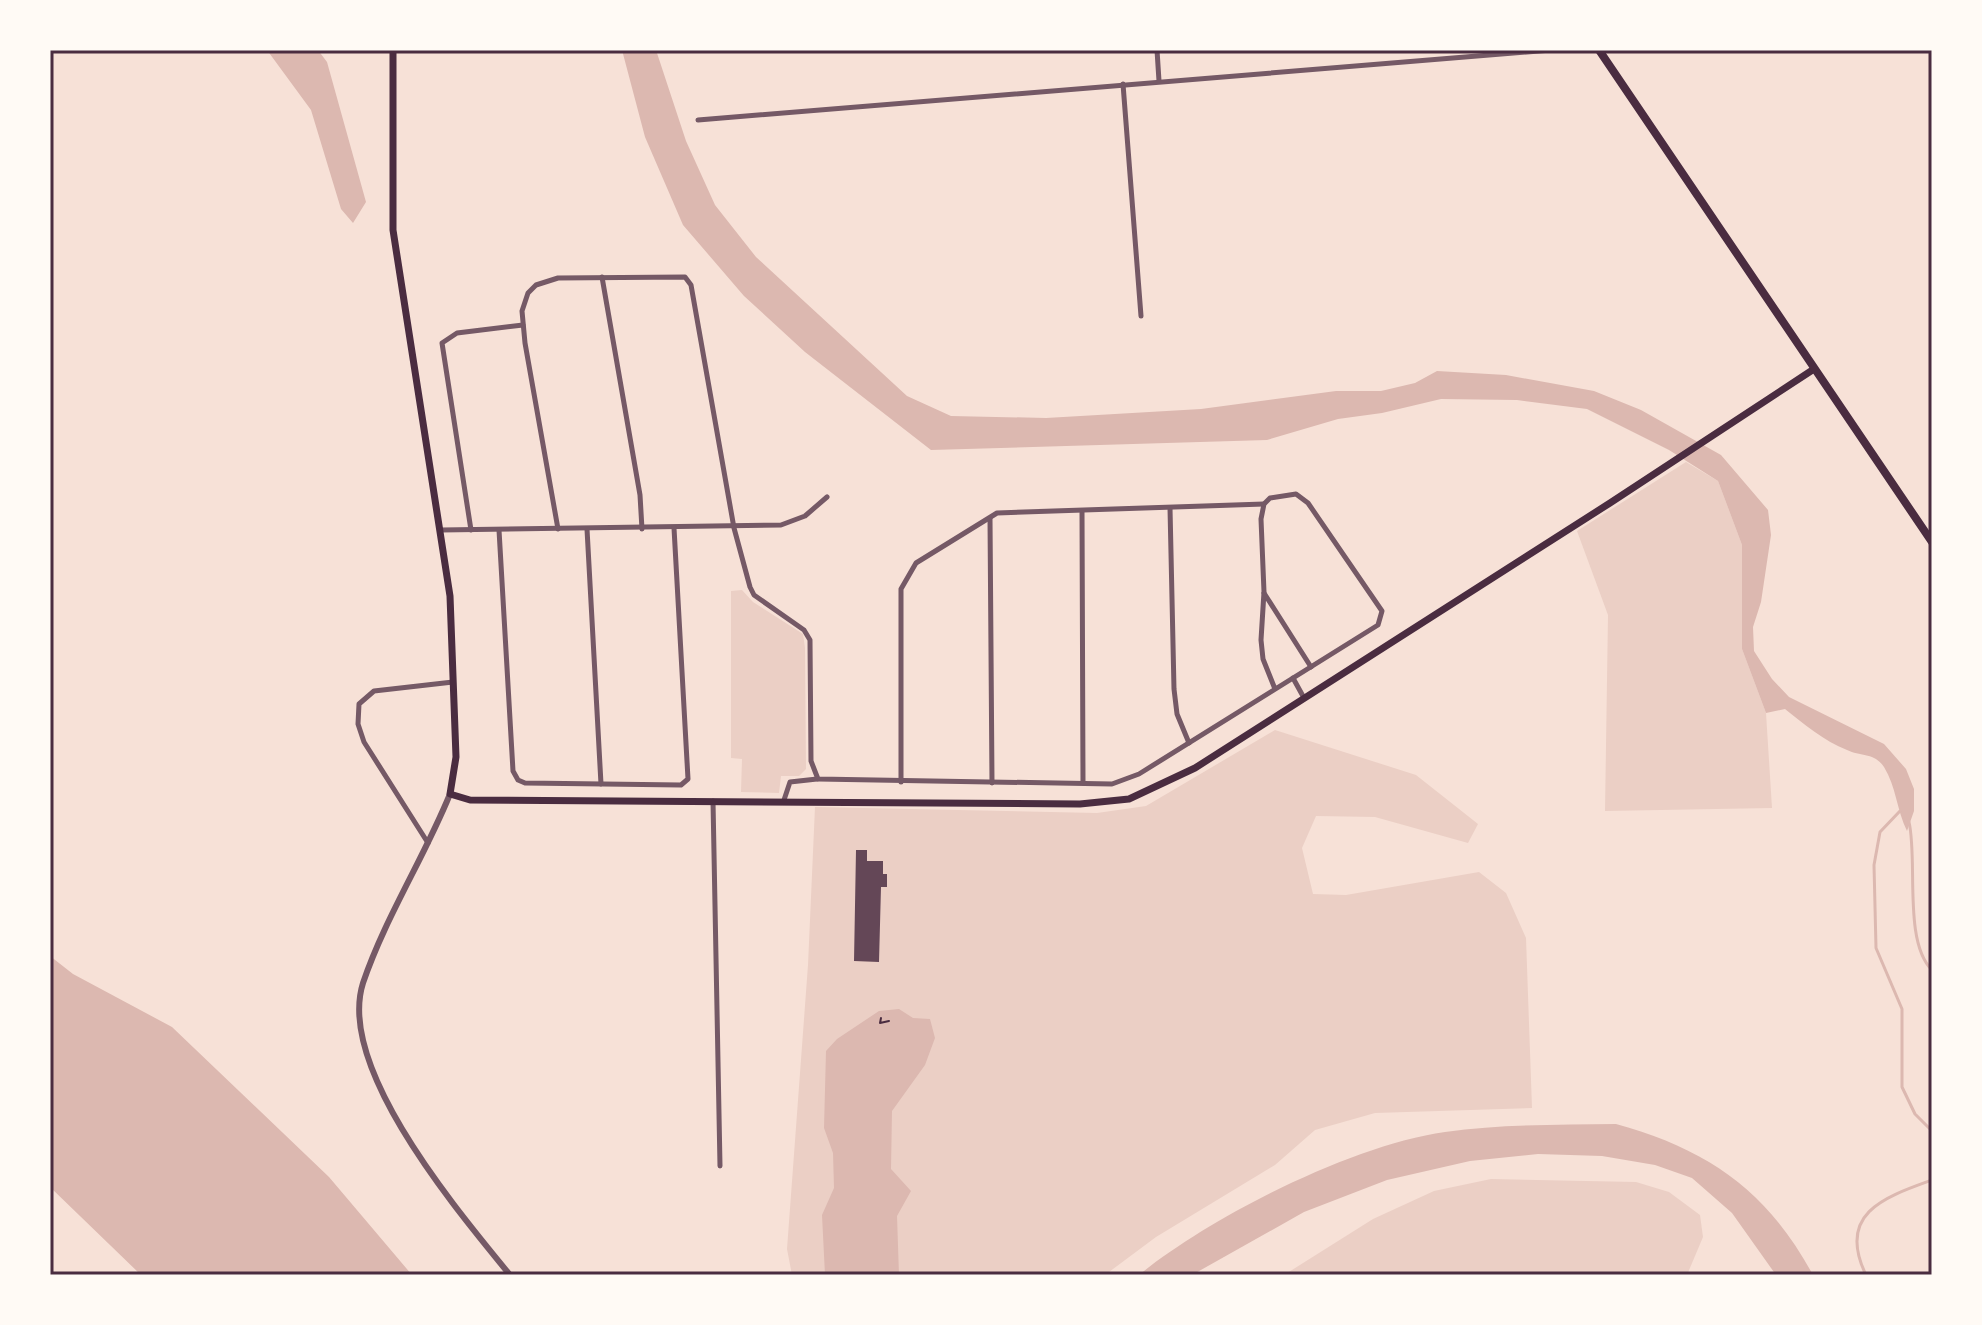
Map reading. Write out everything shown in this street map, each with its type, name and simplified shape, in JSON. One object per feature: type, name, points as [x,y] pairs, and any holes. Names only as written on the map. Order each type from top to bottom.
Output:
[{"type":"main road","points":[[393,50],[393,230],[450,596],[456,757],[450,794],[475,801],[784,800],[1080,804],[1129,799],[1195,768],[1305,699],[1814,369]]},
{"type":"main road","points":[[1599,50],[1932,542]]},
{"type":"street","points":[[1157,50],[1159,81]]},
{"type":"street","points":[[698,120],[1551,50]]},
{"type":"street","points":[[1123,84],[1141,316]]},
{"type":"street","points":[[602,277],[640,495],[642,529]]},
{"type":"street","points":[[558,529],[523,325],[525,300],[536,285],[558,278],[685,277],[689,280],[734,528],[754,595],[804,630],[810,640],[811,761],[818,779]]},
{"type":"street","points":[[471,530],[442,343],[457,333],[523,325]]},
{"type":"street","points":[[784,800],[790,782],[818,779],[901,782],[992,783],[1124,781],[1378,625],[1382,611],[1308,503],[1296,494],[1282,494],[1264,504],[997,513],[916,563],[904,579],[901,782]]},
{"type":"street","points":[[441,530],[781,525],[805,516],[827,497]]},
{"type":"street","points":[[1264,504],[1261,519],[1264,592],[1261,640],[1263,659],[1275,689]]},
{"type":"street","points":[[1170,508],[1175,697],[1182,729],[1189,743]]},
{"type":"street","points":[[1082,511],[1083,783]]},
{"type":"street","points":[[990,517],[992,783]]},
{"type":"street","points":[[499,530],[513,771],[518,780],[525,783],[681,785],[688,779],[674,528]]},
{"type":"street","points":[[587,529],[601,784]]},
{"type":"street","points":[[1264,592],[1311,667]]},
{"type":"street","points":[[1293,678],[1305,699]]},
{"type":"street","points":[[429,843],[364,742],[358,724],[359,704],[374,691],[454,681]]},
{"type":"street","points":[[450,794],[363,984],[358,1028],[371,1073],[413,1145],[510,1275]]},
{"type":"street","points":[[713,801],[720,1166]]},
{"type":"path","points":[[881,1018],[880,1023],[889,1021]]},
{"type":"shaded area","points":[[267,50],[318,50],[327,62],[366,202],[353,223],[341,209],[311,110]]},
{"type":"shaded area","points":[[622,50],[656,50],[686,141],[715,205],[756,257],[907,396],[951,416],[1046,418],[1201,409],[1336,391],[1381,391],[1415,383],[1437,371],[1506,375],[1594,391],[1641,410],[1721,455],[1768,510],[1771,535],[1761,602],[1753,627],[1754,651],[1772,679],[1789,697],[1884,744],[1906,769],[1914,789],[1914,811],[1907,831],[1891,782],[1880,762],[1830,742],[1785,709],[1766,713],[1742,649],[1742,545],[1718,481],[1669,450],[1587,409],[1517,400],[1441,399],[1382,413],[1338,419],[1267,440],[931,450],[805,352],[744,296],[683,225],[645,137]]},
{"type":"shaded area","points":[[1686,462],[1718,481],[1742,545],[1742,649],[1766,713],[1772,808],[1605,811],[1608,615],[1577,531]]},
{"type":"shaded area","points":[[742,590],[753,602],[803,634],[806,769],[799,776],[781,776],[779,793],[741,792],[742,759],[731,758],[731,591]]},
{"type":"shaded area","points":[[1275,730],[1416,775],[1478,824],[1468,843],[1375,817],[1316,816],[1302,848],[1313,894],[1346,895],[1479,872],[1506,893],[1526,938],[1532,1108],[1375,1113],[1315,1130],[1275,1165],[1156,1237],[1105,1275],[792,1275],[787,1249],[808,965],[815,807],[1097,813],[1146,806]]},
{"type":"shaded area","points":[[50,956],[73,974],[172,1027],[329,1177],[412,1275],[141,1275],[50,1187]]},
{"type":"shaded area","points":[[899,1009],[913,1018],[930,1019],[935,1038],[925,1065],[892,1111],[891,1169],[911,1191],[897,1216],[899,1275],[825,1275],[822,1215],[834,1188],[833,1153],[824,1128],[826,1051],[837,1039],[879,1011]]},
{"type":"shaded area","points":[[1616,1124],[1679,1146],[1731,1177],[1776,1219],[1813,1275],[1776,1275],[1732,1213],[1692,1178],[1655,1165],[1602,1156],[1538,1154],[1470,1161],[1387,1180],[1304,1212],[1192,1275],[1139,1275],[1169,1252],[1284,1186],[1327,1167],[1408,1139],[1466,1129]]},
{"type":"shaded area","points":[[1491,1179],[1636,1182],[1669,1192],[1700,1215],[1703,1237],[1687,1275],[1284,1275],[1373,1219],[1434,1191]]},
{"type":"building","points":[[856,850],[867,850],[867,861],[883,861],[883,874],[887,874],[887,887],[881,887],[879,962],[854,961]]},
{"type":"waterway","points":[[1900,811],[1880,832],[1874,865],[1876,948],[1902,1009],[1902,1087],[1915,1114],[1932,1131]]},
{"type":"waterway","points":[[1909,822],[1914,921],[1923,957],[1932,970]]},
{"type":"waterway","points":[[1866,1275],[1858,1254],[1857,1236],[1861,1222],[1883,1201],[1932,1180]]}]
